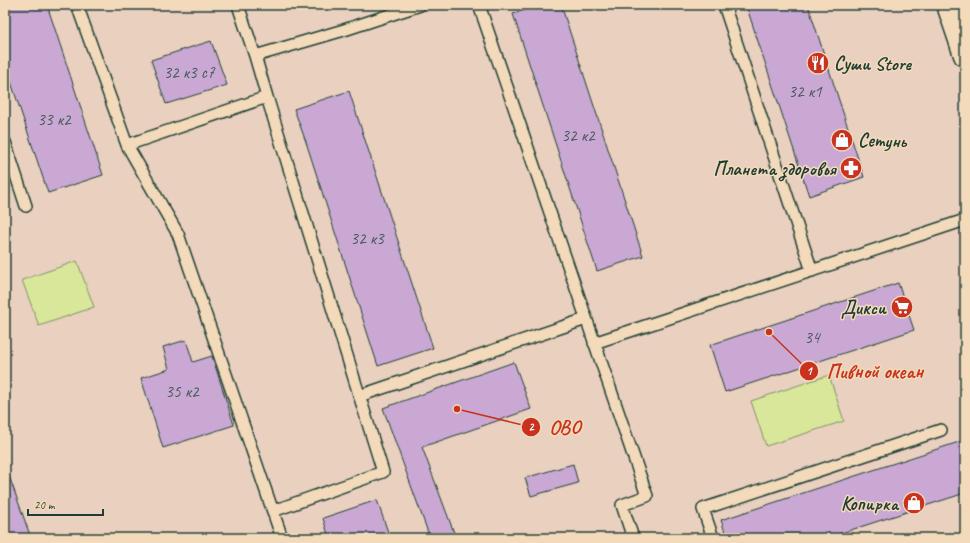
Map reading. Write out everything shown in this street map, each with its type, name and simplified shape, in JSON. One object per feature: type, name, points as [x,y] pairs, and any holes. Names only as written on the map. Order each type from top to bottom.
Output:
[{"type":"street","points":[[955,9],[965,55]]},
{"type":"lane","points":[[77,5],[127,145],[178,234],[282,538]]},
{"type":"lane","points":[[238,5],[383,472],[273,511]]},
{"type":"lane","points":[[255,56],[344,30],[420,5]]},
{"type":"lane","points":[[479,5],[647,496],[622,505],[633,538]]},
{"type":"lane","points":[[724,5],[812,270]]},
{"type":"lane","points":[[127,145],[267,97]]},
{"type":"lane","points":[[5,142],[26,206]]},
{"type":"lane","points":[[594,343],[965,220]]},
{"type":"lane","points":[[359,396],[586,319]]},
{"type":"lane","points":[[713,538],[703,509],[941,430]]},
{"type":"green space","points":[[77,261],[94,307],[39,326],[22,280]]},
{"type":"green space","points":[[829,375],[844,421],[766,446],[751,401]]},
{"type":"building","points":[[5,5],[47,5],[103,175],[48,193],[5,64]]},
{"type":"building","points":[[540,5],[561,5],[643,256],[597,271],[513,14]]},
{"type":"building","points":[[746,5],[808,5],[864,177],[809,196]]},
{"type":"building","points":[[211,41],[227,85],[166,104],[151,60]]},
{"type":"building","points":[[349,91],[433,348],[378,366],[294,109]]},
{"type":"building","points":[[898,283],[914,330],[725,392],[710,345]]},
{"type":"building","points":[[186,340],[193,362],[212,356],[234,425],[163,448],[141,378],[169,369],[163,347]]},
{"type":"building","points":[[514,362],[531,409],[422,447],[456,538],[430,538],[383,408]]},
{"type":"building","points":[[965,440],[965,493],[826,538],[727,538],[721,520]]},
{"type":"building","points":[[573,464],[578,483],[531,496],[525,478]]},
{"type":"building","points":[[5,473],[8,473],[31,538],[5,538]]},
{"type":"building","points":[[377,500],[390,538],[329,538],[323,518]]},
{"type":"place","name":"Суши Store","points":[[818,63]]},
{"type":"place","name":"Сетунь","points":[[842,140]]},
{"type":"place","name":"Планета здоровья","points":[[851,168]]},
{"type":"place","name":"Дикси","points":[[902,307]]},
{"type":"place","name":"Пивной океан","points":[[769,332]]},
{"type":"place","name":"ОВО","points":[[457,409]]},
{"type":"place","name":"Копирка","points":[[914,503]]}]
